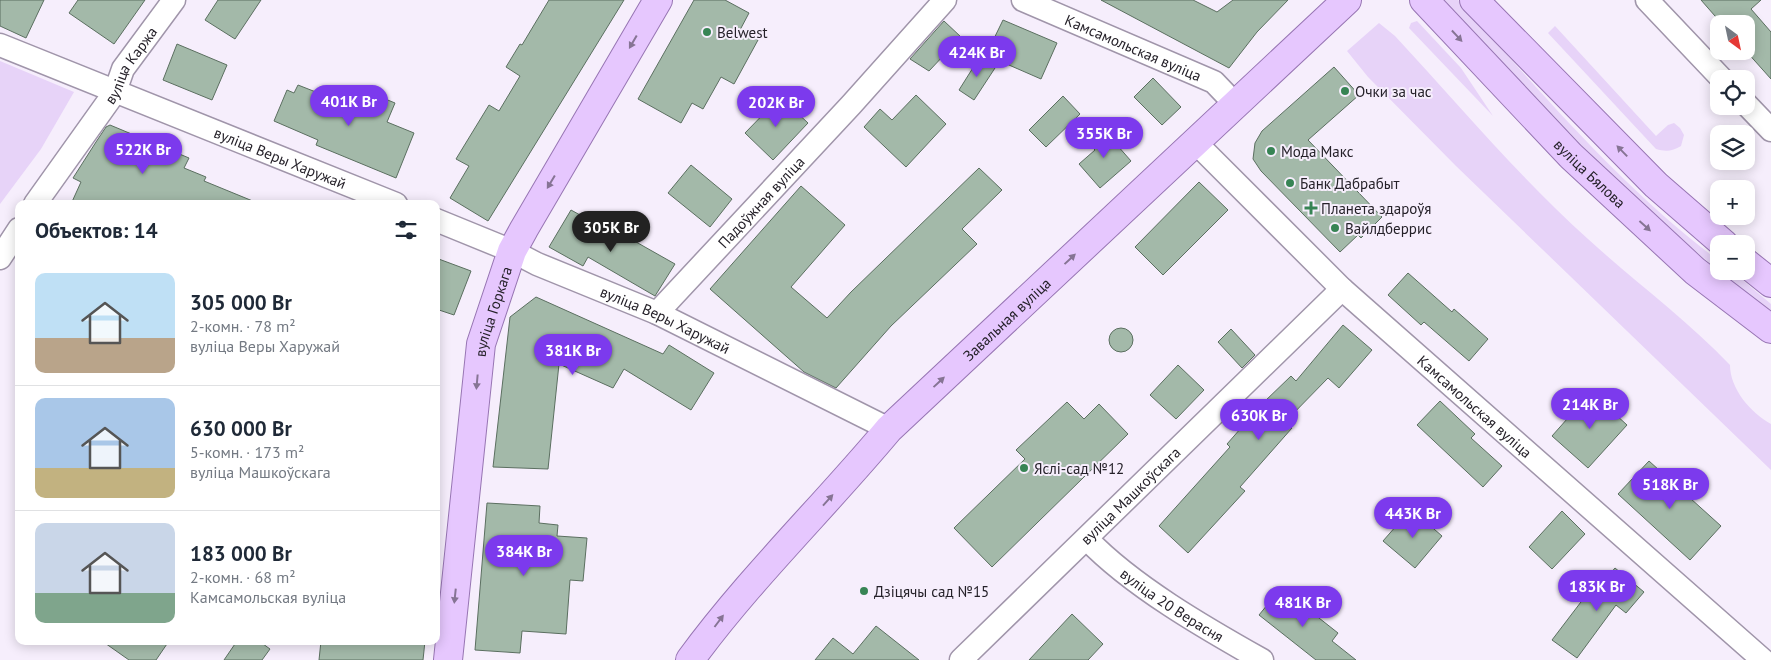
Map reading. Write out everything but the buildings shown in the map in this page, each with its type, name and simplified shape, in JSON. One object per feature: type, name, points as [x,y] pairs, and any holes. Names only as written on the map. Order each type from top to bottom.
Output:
[{"type":"main road","name":"вуліца Горкага","points":[[448,660],[481,344],[512,251],[658,0]]},
{"type":"main road","name":"Завальная вуліца","points":[[690,660],[723,615],[847,479],[889,428],[1347,0]]},
{"type":"main road","name":"вуліца Бялова","points":[[1424,0],[1577,162],[1695,271],[1771,329]]},
{"type":"main road","points":[[1474,0],[1656,185],[1714,235]]},
{"type":"main road","points":[[1755,270],[1771,283]]},
{"type":"street","name":"вуліца Каржа","points":[[37,200],[115,92],[123,69],[174,0]]},
{"type":"street","name":"Падоўжная вуліца","points":[[657,313],[851,105],[944,0]]},
{"type":"street","name":"Камсамольская вуліца","points":[[1023,0],[1214,82],[1236,105]]},
{"type":"street","points":[[1647,0],[1713,70]]},
{"type":"street","name":"вуліца Веры Харужай","points":[[0,45],[83,76],[115,92],[386,200]]},
{"type":"street","points":[[1755,113],[1771,130]]},
{"type":"street","name":"Камсамольская вуліца","points":[[1195,142],[1342,289],[1763,660]]},
{"type":"street","name":"вуліца Веры Харужай","points":[[440,222],[657,313],[889,428]]},
{"type":"street","points":[[0,258],[15,234]]},
{"type":"street","name":"вуліца Машкоўскага","points":[[962,660],[1342,289]]},
{"type":"street","name":"вуліца 20 Верасня","points":[[1087,540],[1100,553],[1173,607],[1262,660]]},
{"type":"shaded area","points":[[1444,0],[1458,0],[1582,137],[1648,202],[1710,254],[1710,263],[1619,185]]},
{"type":"shaded area","points":[[1417,21],[1461,68],[1493,116],[1409,28],[1411,23]]},
{"type":"shaded area","points":[[1379,23],[1395,36],[1513,165],[1562,215],[1696,332],[1730,365],[1734,383],[1743,399],[1756,414],[1771,424],[1771,470],[1456,166],[1368,77],[1347,51]]},
{"type":"shaded area","points":[[1555,26],[1656,136],[1668,125],[1674,123],[1680,128],[1684,135],[1681,146],[1669,150],[1656,149],[1548,33]]},
{"type":"shaded area","points":[[0,61],[74,92],[41,149],[0,204]]},
{"type":"shaded area","points":[[1729,280],[1743,280],[1771,304],[1771,316]]},
{"type":"place","name":"Belwest","points":[[707,32]]},
{"type":"place","name":"Очки за час","points":[[1345,91]]},
{"type":"place","name":"Мода Макс","points":[[1271,151]]},
{"type":"place","name":"Банк Дабрабыт","points":[[1290,183]]},
{"type":"place","name":"Планета здароўя","points":[[1311,208]]},
{"type":"place","name":"Вайлдберрис","points":[[1335,228]]},
{"type":"place","name":"Яслі-сад №12","points":[[1024,468]]},
{"type":"place","name":"Дзіцячы сад №15","points":[[864,591]]}]
